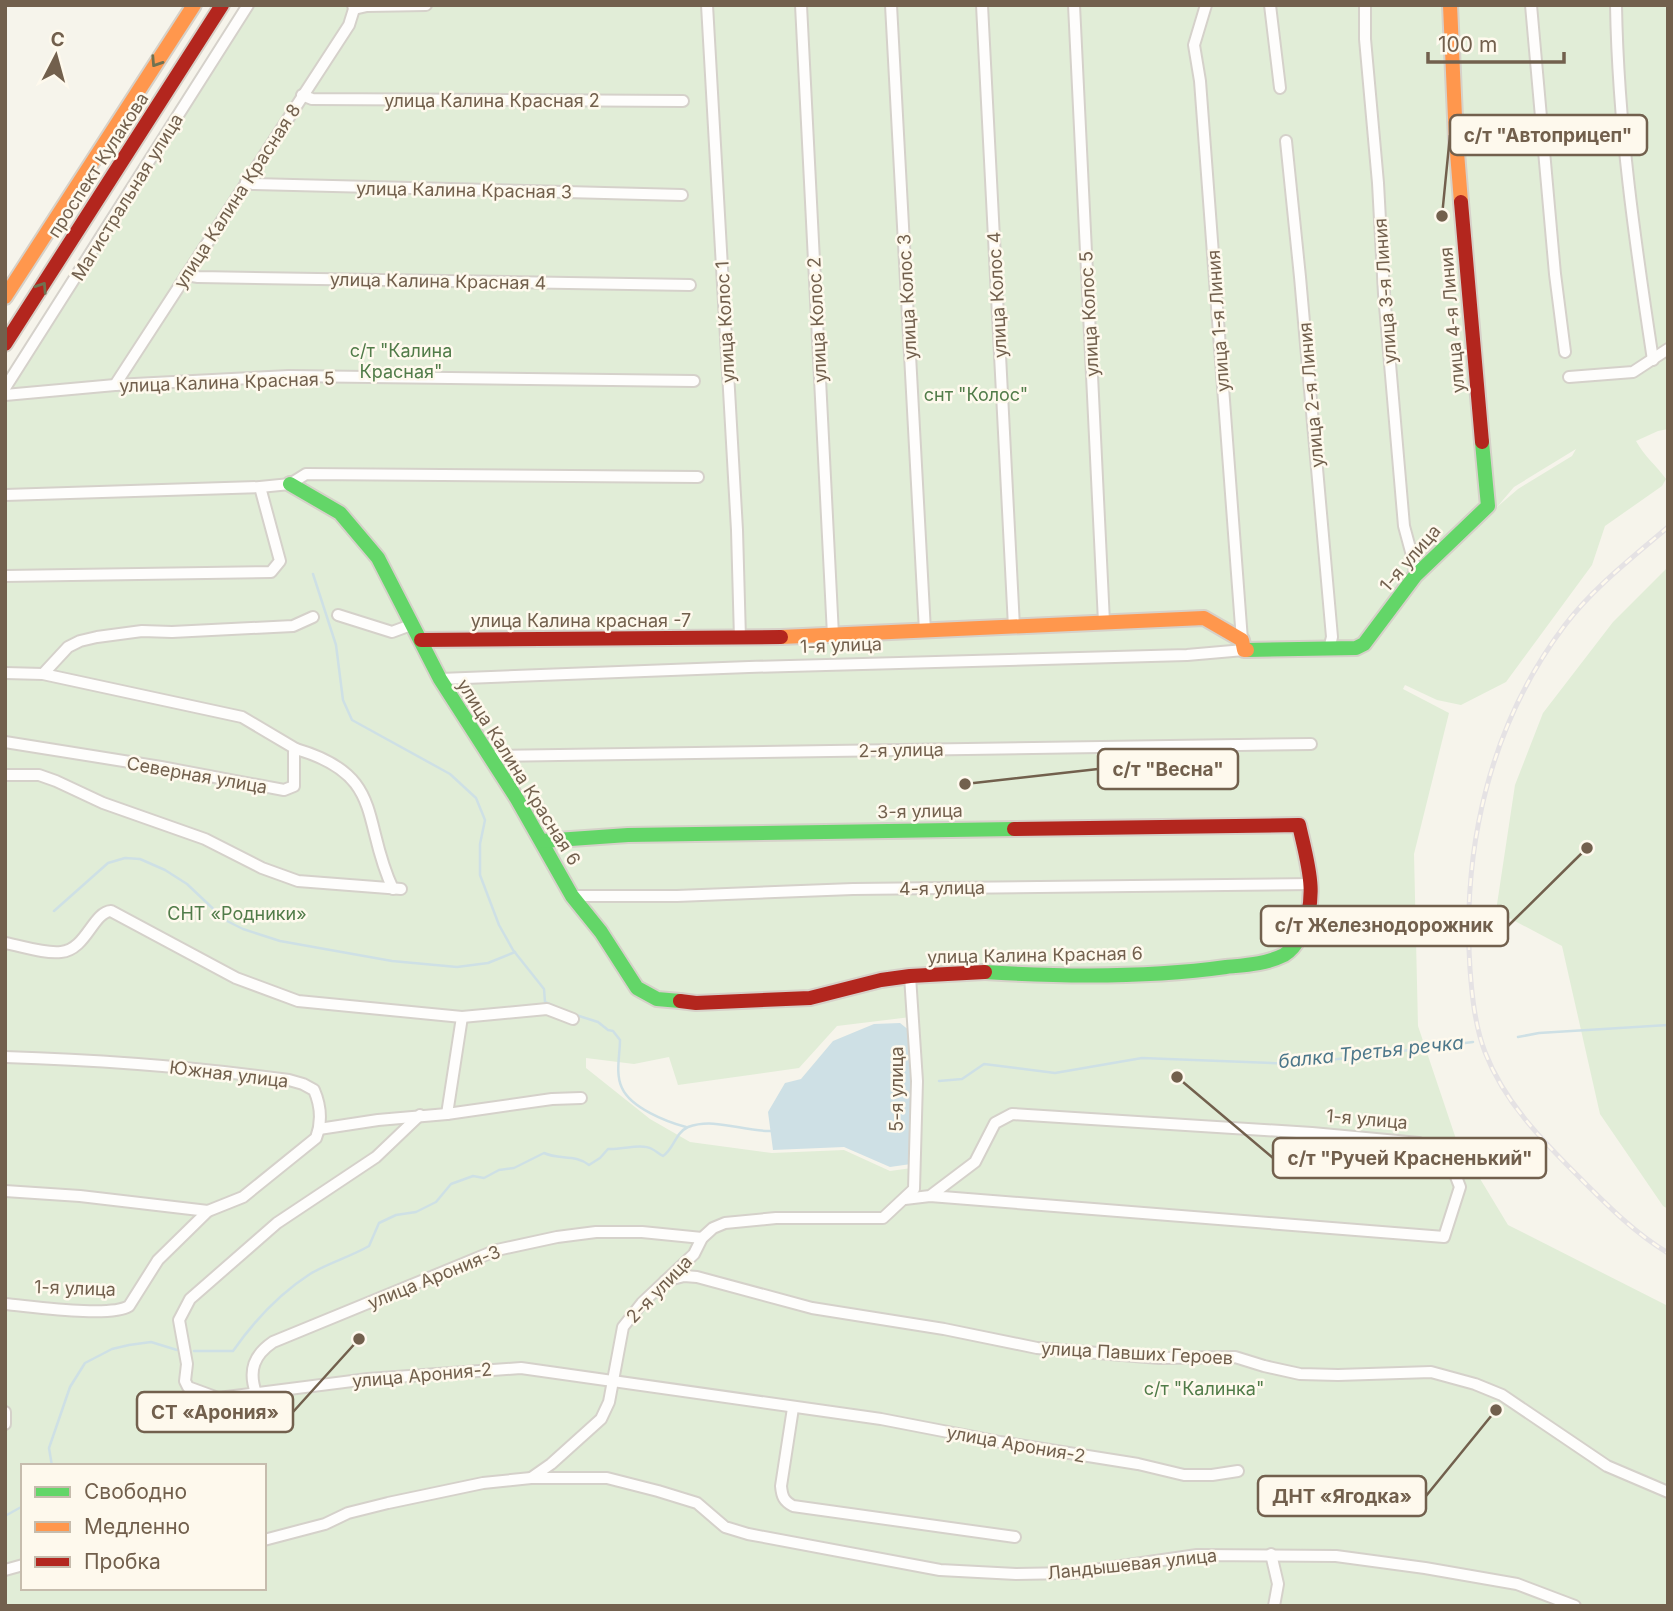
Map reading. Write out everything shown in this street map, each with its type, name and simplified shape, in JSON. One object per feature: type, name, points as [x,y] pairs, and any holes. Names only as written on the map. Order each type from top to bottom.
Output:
[{"type":"street","name":"проспект Кулакова","points":[[5,297],[194,5]]},
{"type":"street","name":"проспект Кулакова","points":[[5,344],[222,5]]},
{"type":"street","name":"Магистральная улица","points":[[8,392],[248,5]]},
{"type":"street","points":[[353,7],[426,5]]},
{"type":"street","name":"улица Колос 1","points":[[708,5],[737,530],[740,639]]},
{"type":"street","name":"улица Колос 2","points":[[801,5],[833,635]]},
{"type":"street","name":"улица Колос 3","points":[[891,5],[925,631]]},
{"type":"street","name":"улица Колос 4","points":[[982,5],[1014,627]]},
{"type":"street","name":"улица Колос 5","points":[[1074,5],[1104,622]]},
{"type":"street","name":"улица 1-я Линия","points":[[1206,5],[1194,46],[1200,81],[1243,645]]},
{"type":"street","points":[[1270,5],[1280,89]]},
{"type":"street","name":"улица 3-я Линия","points":[[1365,5],[1365,39],[1378,183],[1384,294],[1404,526],[1415,576]]},
{"type":"street","name":"улица 4-я Линия","points":[[1450,5],[1456,139],[1488,506]]},
{"type":"street","points":[[1531,5],[1555,274],[1565,352]]},
{"type":"street","points":[[1616,5],[1617,62],[1633,230],[1653,360]]},
{"type":"street","name":"улица Калина Красная 8","points":[[115,385],[349,25],[353,7]]},
{"type":"street","name":"улица Калина Красная 2","points":[[302,95],[312,99],[683,101]]},
{"type":"street","name":"улица 2-я Линия","points":[[1286,141],[1325,554],[1332,637],[1329,649]]},
{"type":"street","name":"улица Калина Красная 3","points":[[246,182],[682,195]]},
{"type":"street","name":"улица Калина Красная 4","points":[[187,275],[690,285]]},
{"type":"street","points":[[1569,377],[1633,372],[1668,349]]},
{"type":"street","name":"улица Калина Красная 5","points":[[8,392],[289,376],[694,381]]},
{"type":"street","points":[[5,495],[260,487],[290,484],[306,474],[698,477]]},
{"type":"street","name":"улица Калина Красная 6","points":[[290,484],[340,513],[359,533],[387,573],[440,679],[472,733],[491,756],[572,896],[601,932],[637,988],[657,999],[696,1003],[810,998],[881,980],[910,976],[983,972],[1053,976],[1198,971],[1264,962],[1285,954],[1295,946],[1303,932],[1312,884]]},
{"type":"street","points":[[5,576],[271,572],[280,561],[260,487]]},
{"type":"street","name":"1-я улица","points":[[440,679],[1186,655],[1243,645],[1261,648],[1356,648],[1364,644],[1415,576],[1488,506]]},
{"type":"street","points":[[338,615],[392,632],[411,625]]},
{"type":"street","points":[[43,674],[68,647],[97,637],[142,631],[293,626],[313,617]]},
{"type":"street","name":"1-я улица","points":[[740,639],[1204,618],[1243,645]]},
{"type":"street","name":"улица Калина красная -7","points":[[421,640],[740,639]]},
{"type":"street","points":[[5,673],[43,674],[242,718],[296,749],[308,751],[353,779],[360,787],[397,889],[298,881],[262,868],[205,839],[103,803],[56,781],[39,775],[5,775]]},
{"type":"street","name":"Северная улица","points":[[5,742],[284,790],[294,786],[296,749]]},
{"type":"street","name":"2-я улица","points":[[491,756],[1311,744]]},
{"type":"street","name":"3-я улица","points":[[542,841],[628,835],[1299,825],[1312,884]]},
{"type":"street","name":"4-я улица","points":[[572,896],[677,896],[853,889],[1312,884]]},
{"type":"street","points":[[5,943],[61,952],[74,948],[103,913],[111,911],[236,978],[298,1001],[463,1017],[547,1009],[573,1019]]},
{"type":"street","name":"5-я улица","points":[[905,1199],[914,1189],[917,1081],[910,976]]},
{"type":"street","points":[[447,1114],[463,1017]]},
{"type":"street","name":"Южная улица","points":[[5,1057],[168,1066],[289,1080],[314,1090],[320,1110],[321,1132]]},
{"type":"street","points":[[321,1132],[378,1120],[447,1114],[552,1099],[581,1098]]},
{"type":"street","name":"1-я улица","points":[[905,1199],[930,1196],[1444,1237],[1460,1187],[1454,1169],[1442,1156],[1419,1143],[1312,1133],[1012,1114],[995,1123],[975,1162],[930,1196]]},
{"type":"street","name":"улица Арония-2","points":[[420,1115],[376,1157],[277,1223],[190,1299],[179,1320],[187,1364],[185,1381],[188,1387],[218,1398],[368,1379],[506,1367],[660,1386],[793,1408],[881,1419],[1000,1442],[1138,1464],[1184,1475],[1238,1471]]},
{"type":"street","name":"1-я улица","points":[[5,1304],[96,1311],[122,1310],[129,1306],[158,1260],[208,1211],[243,1197],[321,1132]]},
{"type":"street","points":[[5,1191],[80,1196],[208,1211]]},
{"type":"street","name":"2-я улица","points":[[531,1478],[551,1464],[601,1419],[610,1402],[623,1327],[642,1303],[694,1254],[702,1238],[713,1228],[725,1223],[776,1218],[883,1218],[905,1199]]},
{"type":"street","name":"улица Арония-3","points":[[256,1393],[252,1374],[254,1360],[261,1350],[273,1342],[498,1250],[557,1237],[596,1232],[642,1232],[702,1238]]},
{"type":"street","name":"улица Павших Героев","points":[[665,1281],[684,1276],[697,1277],[812,1308],[944,1329],[1037,1348],[1158,1358],[1235,1357],[1300,1374],[1431,1372],[1475,1384],[1502,1395],[1606,1466],[1668,1492]]},
{"type":"street","points":[[793,1408],[781,1486],[786,1502],[793,1506],[885,1520],[1015,1536]]},
{"type":"street","points":[[5,1412],[5,1424]]},
{"type":"street","name":"Ландышевая улица","points":[[266,1539],[324,1524],[348,1513],[483,1483],[531,1478],[607,1479],[697,1503],[725,1527],[748,1534],[940,1570],[1016,1574],[1073,1573],[1197,1555],[1336,1556],[1517,1584],[1575,1606]]},
{"type":"street","points":[[1271,1554],[1278,1584],[1274,1606]]},
{"type":"green space","points":[[243,5],[1668,5],[1668,429],[1636,441],[1666,479],[1662,486],[1605,526],[1592,565],[1506,682],[1461,705],[1437,700],[1405,685],[1403,689],[1449,713],[1414,854],[1418,1026],[1456,1139],[1508,1225],[1668,1306],[1668,1606],[5,1606],[5,393]],"holes":[[[1576,449],[1572,456],[1518,489],[1497,507],[1514,487]],[[919,1016],[919,1167],[890,1171],[844,1150],[772,1153],[690,1142],[650,1119],[586,1068],[586,1058],[634,1064],[669,1057],[678,1085],[799,1068],[837,1026]]]},
{"type":"green space","points":[[1668,567],[1668,1209],[1663,1206],[1600,1114],[1562,946],[1496,911],[1515,785],[1543,713],[1613,622]]},
{"type":"shaded area","points":[[900,1023],[910,1031],[911,1164],[890,1167],[844,1147],[773,1150],[768,1112],[785,1083],[801,1079],[833,1041],[874,1024]]},
{"type":"waterway","points":[[313,574],[336,645],[343,700],[352,720],[450,774],[476,798],[485,820],[480,844],[480,875],[499,925],[513,950],[544,989],[545,1002],[554,1006]]},
{"type":"waterway","points":[[54,911],[108,863],[125,858],[140,859],[187,884],[225,920],[280,941],[392,961],[457,967],[488,963],[515,952]]},
{"type":"waterway","points":[[576,1015],[598,1022],[613,1031],[620,1040],[619,1077],[622,1088],[633,1102],[669,1122],[686,1127]]},
{"type":"waterway","name":"балка Третья речка","points":[[1518,1037],[1539,1033],[1668,1025]]},
{"type":"waterway","name":"балка Третья речка","points":[[939,1081],[962,1079],[984,1064],[1055,1073],[1142,1058],[1298,1064],[1473,1042]]},
{"type":"waterway","name":"балка Третья речка","points":[[194,1351],[233,1351],[268,1309],[288,1290],[317,1270],[369,1246],[379,1223],[396,1215],[416,1212],[436,1202],[451,1184],[473,1176],[484,1178],[499,1170],[514,1168],[544,1153],[578,1159],[589,1165],[608,1149],[648,1147],[663,1156],[684,1130],[698,1124],[771,1131]]},
{"type":"waterway","name":"балка Третья речка","points":[[52,1464],[49,1448],[70,1387],[85,1363],[112,1349],[129,1345],[151,1342],[177,1350]]},
{"type":"waterway","name":"балка Третья речка","points":[[5,1516],[21,1507]]},
{"type":"railway","points":[[1668,527],[1614,573],[1576,611],[1539,663],[1517,703],[1486,788],[1471,878],[1469,923],[1470,969],[1476,1021],[1485,1052],[1503,1089],[1540,1137],[1583,1181],[1634,1229],[1668,1253]]},
{"type":"traffic: fast","points":[[1247,650],[1356,648],[1364,644],[1415,576],[1488,506],[1482,442]]},
{"type":"traffic: fast","points":[[290,484],[340,513],[378,558],[440,679],[517,799],[572,896],[601,932],[637,988],[657,999],[680,1001]]},
{"type":"traffic: fast","points":[[542,841],[628,835],[1014,829]]},
{"type":"traffic: fast","points":[[985,972],[1076,976],[1136,975],[1248,965],[1284,955],[1301,935]]},
{"type":"traffic: slow","points":[[5,297],[194,5]]},
{"type":"traffic: slow","points":[[1450,5],[1461,202]]},
{"type":"traffic: slow","points":[[781,637],[1204,618],[1242,640],[1244,650],[1247,650]]},
{"type":"traffic: jam","points":[[5,344],[222,5]]},
{"type":"traffic: jam","points":[[1461,202],[1482,442]]},
{"type":"traffic: jam","points":[[421,640],[781,637]]},
{"type":"traffic: jam","points":[[1014,829],[1299,825],[1311,894],[1310,907],[1301,935]]},
{"type":"traffic: jam","points":[[680,1001],[696,1003],[810,998],[881,980],[985,972]]},
{"type":"place","name":"с/т \"Автоприцеп\"","points":[[1442,216]]},
{"type":"place","name":"с/т \"Весна\"","points":[[965,784]]},
{"type":"place","name":"с/т Железнодорожник","points":[[1587,848]]},
{"type":"place","name":"с/т \"Ручей Красненький\"","points":[[1177,1077]]},
{"type":"place","name":"СТ «Арония»","points":[[359,1339]]},
{"type":"place","name":"ДНТ «Ягодка»","points":[[1496,1410]]},
{"type":"park label","name":"с/т \"Калина Красная\"","points":[[401,360]]},
{"type":"park label","name":"снт \"Колос\"","points":[[976,394]]},
{"type":"park label","name":"СНТ «Родники»","points":[[237,913]]},
{"type":"park label","name":"с/т \"Калинка\"","points":[[1204,1388]]}]
